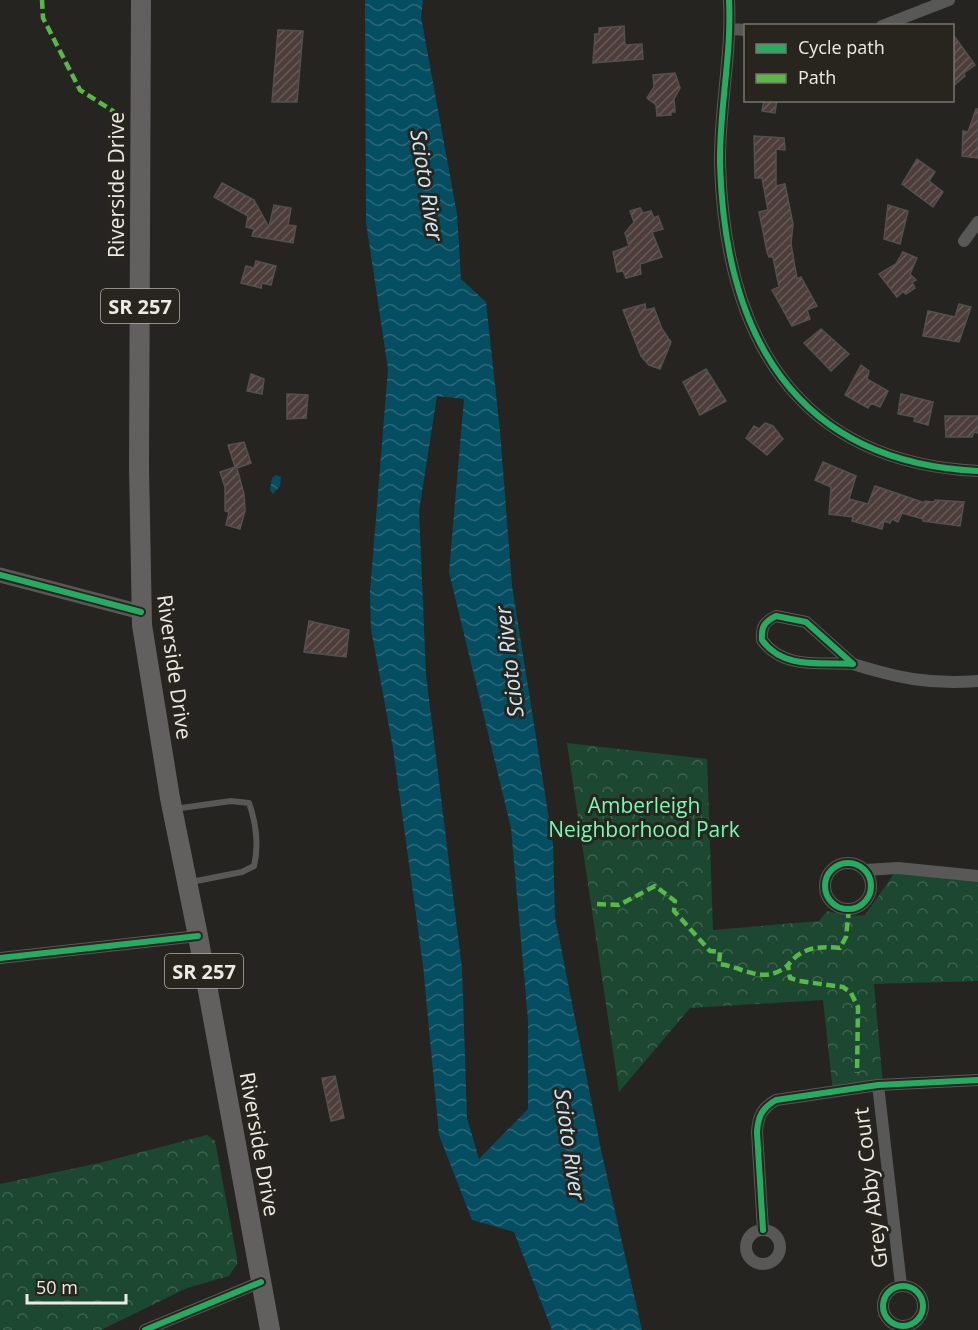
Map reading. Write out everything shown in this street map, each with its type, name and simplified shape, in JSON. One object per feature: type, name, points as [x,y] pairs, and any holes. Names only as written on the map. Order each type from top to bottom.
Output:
[{"type":"main road","name":"Riverside Drive","points":[[141,0],[139,468],[141,612],[172,809],[198,936],[270,1330]]},
{"type":"street","points":[[729,0],[731,29],[721,140],[724,214],[730,256],[748,322],[768,357],[797,398],[822,420],[856,442],[913,463],[945,469],[978,471]]},
{"type":"street","points":[[887,24],[949,0]]},
{"type":"street","points":[[731,29],[744,30]]},
{"type":"street","points":[[964,241],[978,222]]},
{"type":"street","points":[[0,575],[141,612]]},
{"type":"street","points":[[854,664],[806,622],[776,616],[767,621],[761,630],[762,640],[780,657],[802,664],[854,664],[897,678],[942,684],[978,681]]},
{"type":"street","points":[[865,870],[898,868],[978,876]]},
{"type":"street","points":[[0,958],[198,936]]},
{"type":"street","points":[[763,1230],[757,1132],[758,1119],[765,1107],[776,1100],[878,1085],[978,1080]]},
{"type":"street","name":"Grey Abby Court","points":[[878,1085],[901,1285]]},
{"type":"street","points":[[145,1330],[261,1282]]},
{"type":"lane","points":[[172,809],[231,801],[249,803],[255,819],[254,866],[242,872],[187,883]]},
{"type":"green space","name":"Amberleigh Neighborhood Park","points":[[567,743],[707,759],[713,930],[819,921],[827,911],[849,916],[865,915],[898,868],[978,876],[978,981],[874,984],[883,1085],[833,1092],[823,1000],[690,1008],[619,1092]]},
{"type":"green space","points":[[207,1135],[215,1141],[237,1258],[237,1264],[229,1276],[187,1288],[101,1330],[0,1330],[0,1184],[99,1163]]},
{"type":"water","name":"Scioto River","points":[[365,0],[423,0],[421,17],[457,214],[461,279],[486,302],[500,431],[512,586],[553,844],[555,917],[601,1150],[642,1330],[552,1330],[514,1232],[472,1220],[439,1135],[423,965],[393,748],[371,629],[370,592],[388,369],[366,222]],"holes":[[[437,396],[464,399],[449,572],[511,828],[528,1020],[528,1109],[479,1159],[467,1118],[462,969],[426,675],[419,511]]]},
{"type":"water","points":[[276,475],[281,477],[280,486],[273,494],[270,490],[272,478]]},
{"type":"building","points":[[624,26],[625,45],[642,44],[643,59],[593,63],[595,34],[599,34],[599,28]]},
{"type":"building","points":[[278,30],[303,31],[297,102],[272,102]]},
{"type":"building","points":[[954,36],[975,65],[964,73],[965,76],[954,85]]},
{"type":"building","points":[[675,73],[680,88],[674,99],[675,112],[671,112],[671,115],[657,116],[656,105],[647,98],[654,87],[653,75]]},
{"type":"building","points":[[764,102],[777,102],[775,113],[762,111]]},
{"type":"building","points":[[976,109],[978,109],[978,158],[962,156],[963,131],[968,132]]},
{"type":"building","points":[[754,136],[784,138],[785,150],[776,149],[776,186],[785,184],[793,224],[791,244],[797,279],[801,277],[817,306],[807,310],[810,319],[792,326],[772,290],[779,287],[773,257],[769,257],[767,252],[759,212],[768,210],[762,178],[755,178]]},
{"type":"building","points":[[917,159],[935,172],[929,181],[943,192],[933,207],[902,184]]},
{"type":"building","points":[[222,183],[254,200],[269,227],[274,205],[291,208],[288,225],[296,226],[293,243],[252,236],[254,229],[246,227],[248,216],[214,197]]},
{"type":"building","points":[[888,205],[908,211],[900,244],[884,239]]},
{"type":"building","points":[[640,208],[643,213],[651,211],[654,218],[658,216],[663,229],[652,232],[662,257],[640,264],[641,274],[626,278],[623,271],[617,272],[613,252],[629,246],[625,233],[634,222],[630,211]]},
{"type":"building","points":[[903,252],[917,258],[910,274],[916,280],[912,282],[915,288],[906,294],[903,291],[897,297],[879,274],[896,264]]},
{"type":"building","points":[[256,261],[276,266],[271,285],[262,283],[261,288],[241,283],[246,266],[254,268]]},
{"type":"building","points":[[645,304],[646,310],[654,308],[662,329],[671,342],[660,369],[649,365],[641,356],[623,310]]},
{"type":"building","points":[[959,304],[971,307],[959,342],[923,336],[928,311],[955,317]]},
{"type":"building","points":[[821,329],[849,354],[831,371],[804,343]]},
{"type":"building","points":[[861,365],[869,371],[867,379],[888,391],[880,407],[871,403],[868,408],[845,395]]},
{"type":"building","points":[[706,369],[726,401],[700,415],[683,382]]},
{"type":"building","points":[[251,374],[264,379],[262,394],[247,391]]},
{"type":"building","points":[[287,394],[308,395],[306,418],[287,419]]},
{"type":"building","points":[[901,394],[933,402],[928,425],[914,421],[915,417],[898,414]]},
{"type":"building","points":[[945,416],[978,416],[978,433],[974,432],[972,437],[946,437]]},
{"type":"building","points":[[765,423],[773,426],[783,439],[767,455],[746,438],[754,426],[759,429]]},
{"type":"building","points":[[244,442],[251,463],[237,468],[244,494],[245,511],[240,529],[226,525],[229,512],[225,511],[225,487],[220,472],[235,467],[228,445]]},
{"type":"building","points":[[823,462],[856,476],[849,499],[868,504],[875,486],[925,503],[925,501],[934,502],[935,500],[964,502],[960,526],[923,521],[923,519],[902,513],[898,522],[892,519],[890,523],[884,521],[882,529],[852,521],[853,517],[829,514],[831,487],[815,480]]},
{"type":"building","points":[[309,621],[349,630],[346,657],[304,652]]},
{"type":"building","points":[[335,1076],[344,1118],[331,1121],[322,1078]]},
{"type":"marked path","points":[[42,0],[43,18],[80,90],[113,111],[115,137]]},
{"type":"marked path","points":[[597,904],[619,905],[655,886],[675,901],[674,911],[710,951],[720,952],[719,964],[762,975],[779,971],[788,965]]},
{"type":"marked path","points":[[849,909],[846,937],[840,948],[811,949],[799,954],[788,965],[790,978],[843,987],[851,993],[858,1007],[857,1073]]},
{"type":"cycle path","points":[[729,0],[729,41],[721,123],[720,164],[725,226],[737,282],[755,333],[782,378],[817,415],[861,443],[914,462],[978,471]]},
{"type":"cycle path","points":[[0,575],[141,612]]},
{"type":"cycle path","points":[[776,616],[806,622],[853,664],[792,660],[771,650],[762,640],[762,632],[764,625],[776,616]]},
{"type":"cycle path","points":[[848,863],[864,870],[871,886],[864,902],[848,909],[832,902],[825,886],[832,870],[848,863]]},
{"type":"cycle path","points":[[0,958],[198,936]]},
{"type":"cycle path","points":[[763,1230],[757,1132],[758,1121],[764,1109],[771,1103],[776,1100],[878,1085],[978,1080]]},
{"type":"cycle path","points":[[145,1330],[261,1282]]},
{"type":"cycle path","points":[[903,1286],[911,1287],[917,1292],[922,1298],[923,1306],[922,1314],[917,1320],[911,1325],[903,1326],[895,1325],[889,1320],[884,1314],[883,1306],[884,1298],[889,1292],[895,1287],[903,1286]]}]
